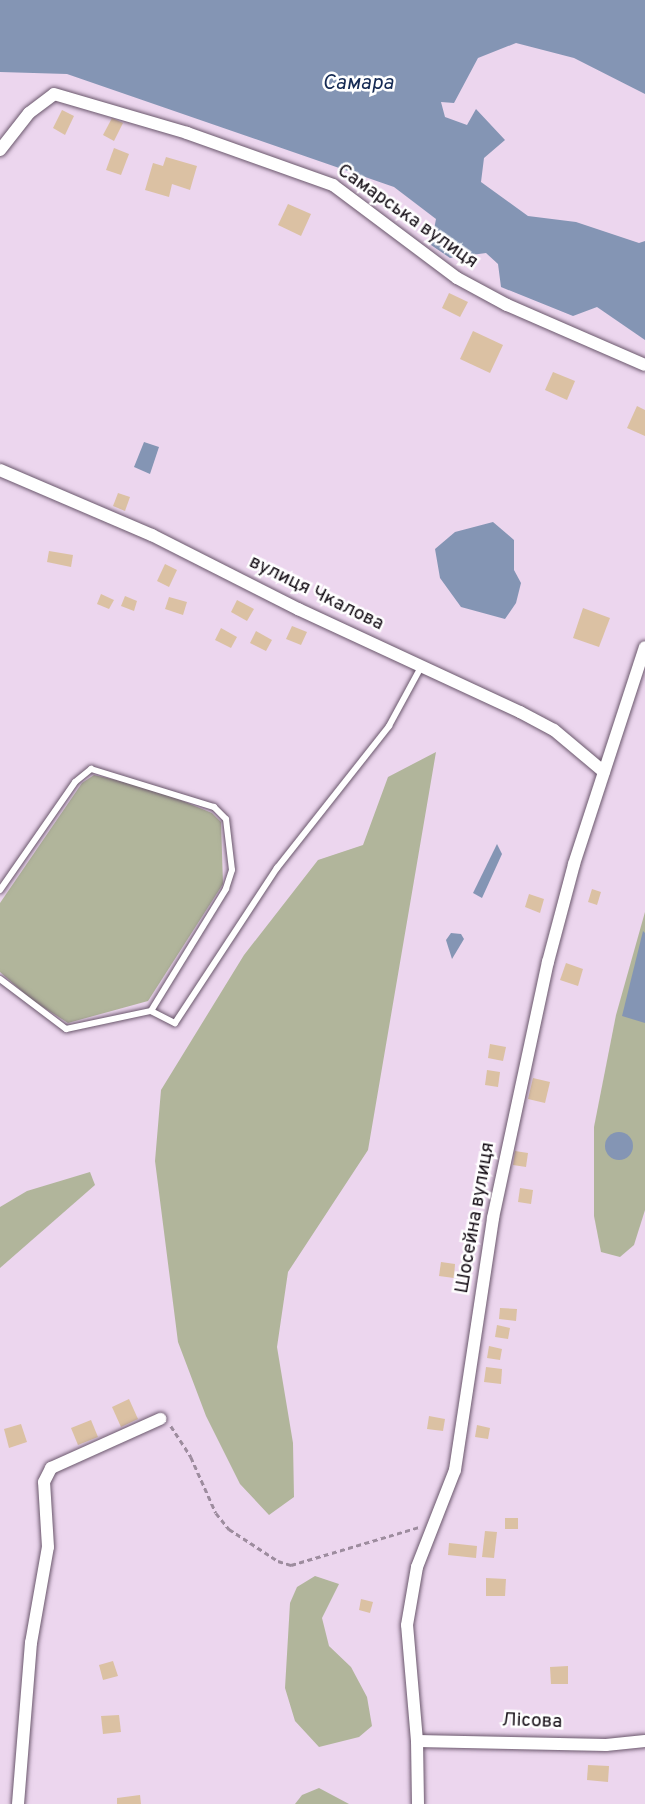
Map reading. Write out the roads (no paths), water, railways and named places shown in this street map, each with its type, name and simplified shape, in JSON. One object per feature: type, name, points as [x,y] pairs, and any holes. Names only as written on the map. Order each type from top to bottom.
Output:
[{"type":"street","name":"Самарська вулиця","points":[[0,150],[29,113],[54,94],[187,133],[333,185],[457,278],[507,306],[645,365]]},
{"type":"street","name":"вулиця Чкалова","points":[[0,470],[163,540],[298,609],[422,665],[554,730],[604,772]]},
{"type":"street","name":"Шосейна вулиця","points":[[418,1804],[417,1741],[407,1625],[429,1527],[455,1470],[493,1218],[517,1094],[568,888],[645,647]]},
{"type":"street","points":[[18,1804],[31,1643],[48,1547],[44,1482],[51,1468],[160,1419]]},
{"type":"street","name":"Лісова","points":[[417,1741],[606,1745],[645,1741]]},
{"type":"lane","points":[[0,979],[66,1029],[151,1011],[175,1023],[277,868],[389,726],[422,665]]},
{"type":"lane","points":[[0,890],[75,782],[91,769],[214,807],[226,819],[232,870],[226,888],[151,1011]]},
{"type":"water","name":"Самара","points":[[0,0],[645,0],[645,94],[574,58],[516,43],[478,58],[454,103],[441,102],[445,117],[467,125],[476,109],[505,140],[484,158],[481,182],[528,216],[576,222],[639,243],[645,241],[645,340],[597,307],[573,316],[501,287],[498,264],[486,253],[450,258],[431,245],[436,219],[394,187],[67,74],[0,72]]},
{"type":"water","points":[[144,442],[159,447],[150,474],[134,467]]},
{"type":"water","points":[[493,522],[514,540],[514,570],[521,583],[516,603],[505,619],[461,607],[440,578],[435,549],[455,532]]},
{"type":"water","points":[[497,844],[502,854],[482,898],[473,893]]},
{"type":"water","points":[[643,931],[645,933],[645,1023],[622,1016]]},
{"type":"water","points":[[451,933],[461,934],[464,939],[452,959],[446,940]]},
{"type":"water","points":[[619,1132],[629,1136],[633,1146],[629,1156],[619,1160],[609,1156],[605,1146],[609,1136]]}]
